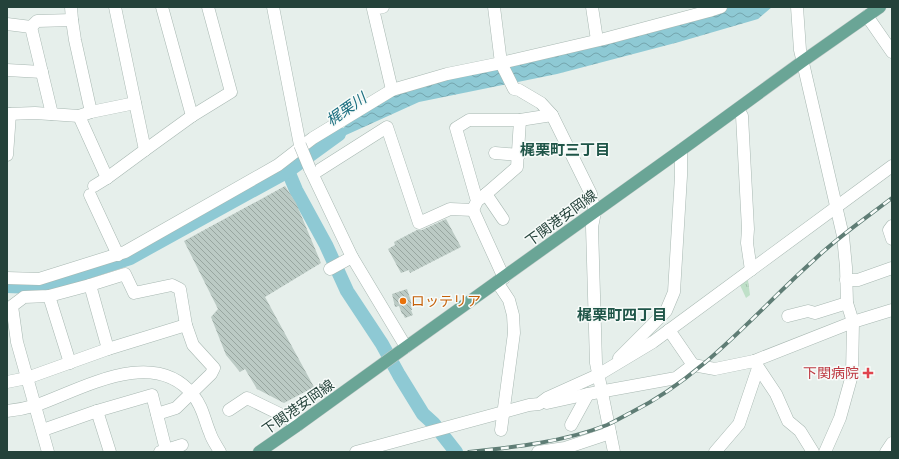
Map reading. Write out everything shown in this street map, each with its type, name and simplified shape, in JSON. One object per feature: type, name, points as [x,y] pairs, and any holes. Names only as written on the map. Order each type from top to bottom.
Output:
[{"type":"main road","name":"下関港安岡線","points":[[259,452],[383,365],[880,7]]},
{"type":"street","points":[[71,7],[75,40],[91,112]]},
{"type":"street","points":[[115,7],[145,150]]},
{"type":"street","points":[[162,7],[192,116]]},
{"type":"street","points":[[118,255],[92,190],[192,116],[231,92],[208,7]]},
{"type":"street","points":[[273,7],[300,145],[352,256],[406,347]]},
{"type":"street","points":[[383,7],[373,9],[392,90]]},
{"type":"street","points":[[494,7],[501,63],[514,90],[519,90],[541,103],[552,115],[591,194],[595,212],[592,227],[595,345],[598,375],[603,392],[614,452]]},
{"type":"street","points":[[592,7],[597,40]]},
{"type":"street","points":[[7,278],[39,279],[126,252],[278,165],[313,138],[392,90],[447,74],[604,39],[709,9],[721,7]]},
{"type":"street","points":[[797,7],[800,50],[843,236],[846,303],[853,322],[852,375],[840,418],[825,452]]},
{"type":"street","points":[[867,16],[892,52]]},
{"type":"street","points":[[31,27],[37,21],[72,20]]},
{"type":"street","points":[[7,24],[31,27]]},
{"type":"street","points":[[31,27],[52,114]]},
{"type":"street","points":[[7,70],[42,72]]},
{"type":"street","points":[[7,155],[9,114],[35,113],[79,116],[135,103]]},
{"type":"street","points":[[738,109],[742,116],[748,229],[747,243],[751,270]]},
{"type":"street","points":[[501,430],[514,333],[513,315],[509,300],[500,280],[479,202],[456,128],[469,120],[520,120],[552,115]]},
{"type":"street","points":[[79,116],[107,178]]},
{"type":"street","points":[[311,171],[388,127],[419,223],[450,208],[479,202],[517,167],[519,155],[520,120]]},
{"type":"street","points":[[616,364],[620,356],[666,311],[674,292],[681,176],[681,150]]},
{"type":"street","points":[[495,153],[519,155]]},
{"type":"street","points":[[539,404],[547,398],[598,375],[653,342],[892,166]]},
{"type":"street","points":[[479,202],[503,219]]},
{"type":"street","points":[[892,226],[889,230],[892,239]]},
{"type":"street","points":[[330,269],[352,256]]},
{"type":"street","points":[[846,280],[858,280],[892,268]]},
{"type":"street","points":[[48,452],[17,342],[12,306],[24,297],[49,296],[124,274],[134,293],[172,285],[180,289],[186,325],[193,345],[214,368],[211,374],[176,408],[157,414]]},
{"type":"street","points":[[90,285],[108,349]]},
{"type":"street","points":[[49,296],[70,363]]},
{"type":"street","points":[[788,316],[808,311],[815,313],[846,303]]},
{"type":"street","points":[[669,330],[693,365],[715,369],[756,365],[853,322],[892,310]]},
{"type":"street","points":[[7,382],[27,378],[108,349],[186,325]]},
{"type":"street","points":[[356,452],[529,405],[555,402],[588,394],[676,378],[693,365]]},
{"type":"street","points":[[715,452],[739,424],[756,365]]},
{"type":"street","points":[[756,365],[776,394],[788,421],[800,431],[813,452]]},
{"type":"street","points":[[7,412],[35,406],[126,373],[151,372],[167,376],[181,383],[191,393],[200,404],[211,436],[220,452]]},
{"type":"street","points":[[571,425],[588,394]]},
{"type":"street","points":[[43,430],[152,395],[157,414],[162,451],[182,445]]},
{"type":"street","points":[[229,410],[247,398],[288,418],[298,425]]},
{"type":"street","points":[[97,412],[110,452]]},
{"type":"street","points":[[538,452],[564,450],[610,433]]},
{"type":"street","points":[[886,452],[892,443]]},
{"type":"green space","points":[[748,280],[750,295],[746,298],[740,285]]},
{"type":"water","points":[[727,7],[772,7],[758,19],[679,42],[557,74],[419,102],[324,145],[359,114],[393,95],[448,79]]},
{"type":"building","points":[[285,186],[296,203],[321,263],[265,297],[314,387],[284,403],[257,389],[245,369],[240,372],[226,355],[211,317],[218,309],[184,241]]},
{"type":"building","points":[[446,219],[461,247],[410,273],[409,270],[401,273],[388,249],[395,245],[394,242],[417,230],[422,230]]},
{"type":"building","name":"ロッテリア","points":[[407,289],[412,304],[411,310],[413,315],[405,318],[399,306],[395,307],[392,294]]},
{"type":"waterway","points":[[7,286],[34,287],[66,279],[130,258],[288,171],[339,134]]},
{"type":"waterway","name":"梶栗川","points":[[288,171],[296,190],[326,245],[347,291],[382,344],[423,414],[434,424],[456,452]]},
{"type":"railway","points":[[469,452],[539,443],[573,436],[610,423],[658,397],[683,381],[706,362],[823,252],[892,198]]},
{"type":"place","name":"ロッテリア","points":[[403,301]]},
{"type":"place","name":"下関病院","points":[[868,373]]},
{"type":"district","name":"梶栗町三丁目","points":[[565,149]]},
{"type":"district","name":"梶栗町四丁目","points":[[622,314]]}]
